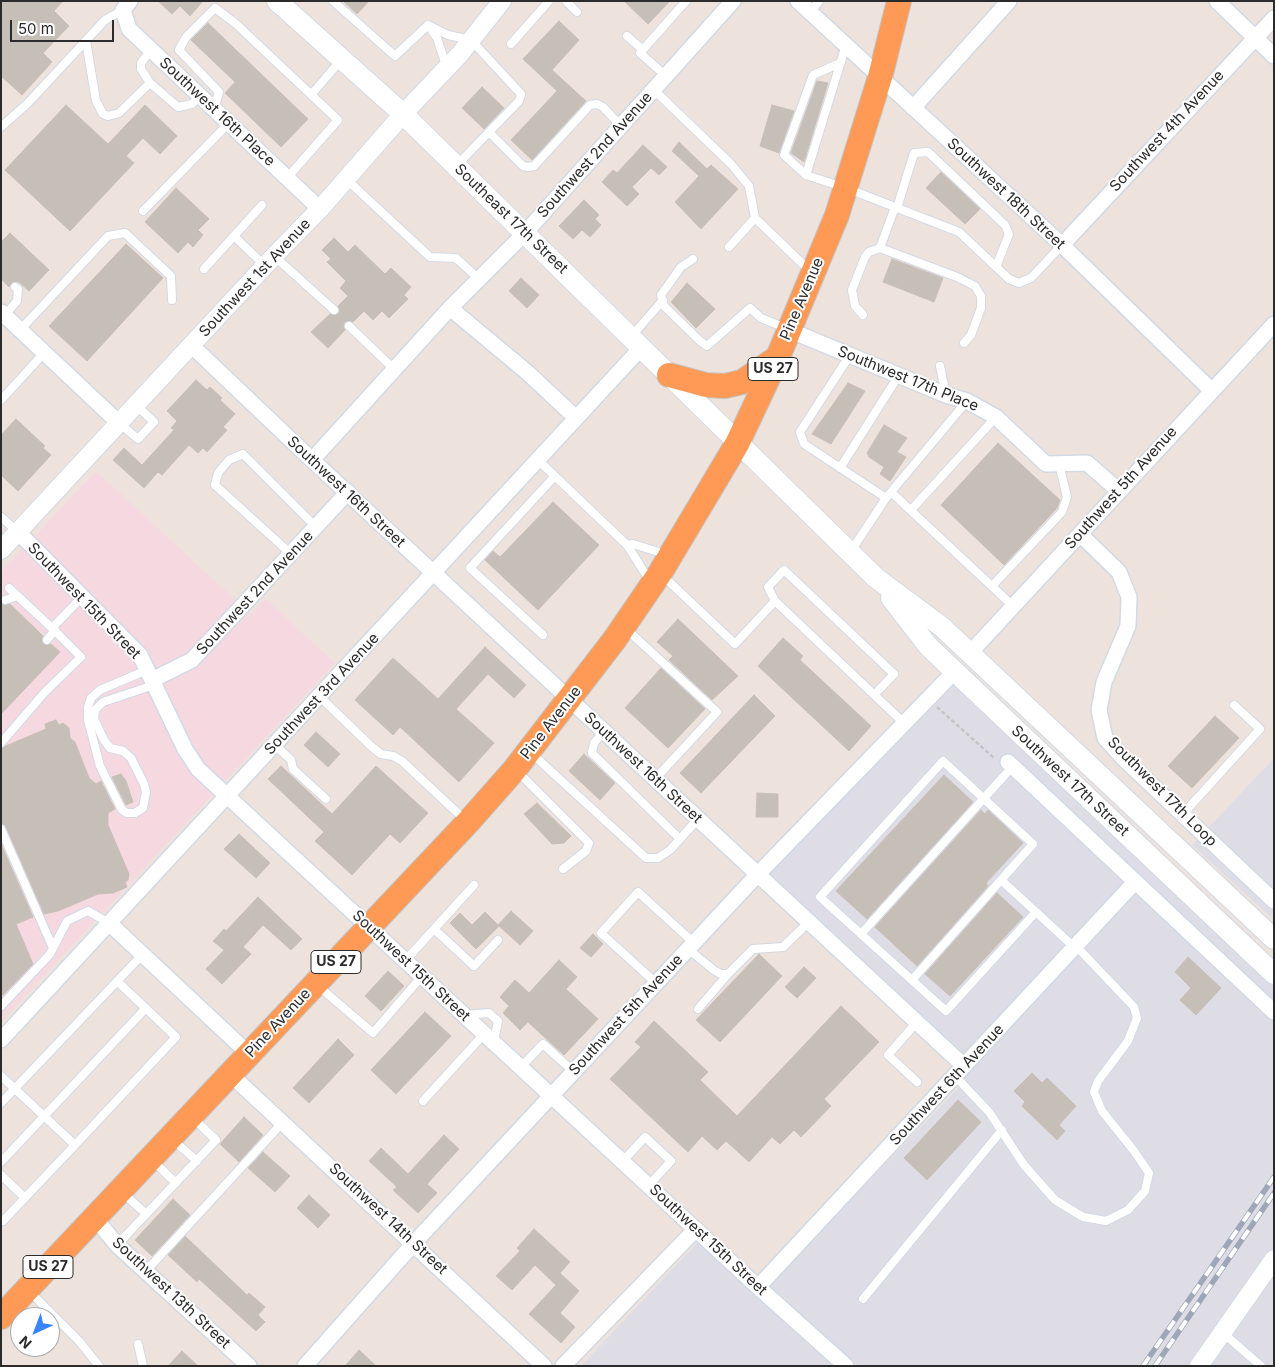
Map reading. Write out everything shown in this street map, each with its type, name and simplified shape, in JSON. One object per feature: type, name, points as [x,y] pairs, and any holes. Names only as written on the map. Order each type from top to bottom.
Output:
[{"type":"highway","name":"Pine Avenue","points":[[1,1317],[467,822],[522,760],[570,700],[623,627],[661,571],[737,444],[778,357],[846,188],[880,77],[899,1]]},
{"type":"highway","points":[[669,375],[706,385],[724,386],[742,382],[778,357]]},
{"type":"main road","name":"Southeast 17th Street","points":[[277,1],[402,114],[456,166],[737,444]]},
{"type":"main road","name":"Southwest 17th Street","points":[[737,444],[876,578],[928,646],[1274,974]]},
{"type":"main road","name":"Southwest 17th Street","points":[[876,578],[942,627],[1274,939]]},
{"type":"street","name":"Southwest 1st Avenue","points":[[1,550],[320,209],[402,114],[447,68],[502,1]]},
{"type":"street","name":"Southwest 2nd Avenue","points":[[312,460],[450,308],[525,233],[733,1]]},
{"type":"street","name":"Southwest 18th Street","points":[[798,1],[815,7],[846,45],[1062,245],[1210,390]]},
{"type":"street","points":[[913,108],[1009,1]]},
{"type":"street","points":[[1217,1],[1274,56]]},
{"type":"street","name":"Southwest 16th Place","points":[[126,6],[129,29],[320,209]]},
{"type":"street","name":"Southwest 4th Avenue","points":[[1062,245],[1274,18]]},
{"type":"street","points":[[450,308],[528,373],[576,418]]},
{"type":"street","points":[[3,313],[120,423]]},
{"type":"street","name":"Southwest 5th Avenue","points":[[970,653],[1210,390],[1274,324]]},
{"type":"street","name":"Southwest 17th Place","points":[[789,330],[946,395],[967,401],[996,417],[1046,464],[1088,463],[1119,491]]},
{"type":"street","name":"Southwest 3rd Avenue","points":[[1,1040],[538,460],[576,418],[636,342]]},
{"type":"street","name":"Southwest 16th Street","points":[[191,345],[312,460],[917,1022],[959,1071]]},
{"type":"street","name":"Southwest 2nd Avenue","points":[[151,678],[192,660],[348,492]]},
{"type":"street","name":"Southwest 15th Street","points":[[18,532],[140,655],[190,759],[369,928],[846,1366]]},
{"type":"street","name":"Southwest 17th Loop","points":[[1080,534],[1119,572],[1129,597],[1128,626],[1104,682],[1099,710],[1105,738],[1274,901]]},
{"type":"street","name":"Southwest 5th Avenue","points":[[305,1366],[414,1243],[758,874],[955,671]]},
{"type":"street","points":[[1011,764],[1274,1012]]},
{"type":"street","name":"Southwest 6th Avenue","points":[[758,1287],[1135,882]]},
{"type":"street","points":[[109,923],[249,1054]]},
{"type":"street","name":"Southwest 14th Street","points":[[230,1074],[414,1243],[544,1366]]},
{"type":"street","name":"Southwest 13th Street","points":[[95,1218],[117,1245],[249,1366]]},
{"type":"street","points":[[566,1365],[696,1229]]},
{"type":"street","points":[[1199,1366],[1274,1259]]},
{"type":"lane","points":[[333,1],[395,56],[428,24]]},
{"type":"lane","points":[[511,44],[549,1]]},
{"type":"lane","points":[[566,1],[577,12]]},
{"type":"lane","points":[[666,76],[640,53],[686,1]]},
{"type":"lane","points":[[214,109],[219,92],[179,50],[186,38],[218,4],[338,120],[287,178]]},
{"type":"lane","points":[[1,127],[28,103],[105,20],[126,6]]},
{"type":"lane","points":[[428,24],[448,35],[471,40],[521,94],[518,101],[490,133],[456,166]]},
{"type":"lane","points":[[428,24],[438,38],[447,68]]},
{"type":"lane","points":[[627,36],[643,50]]},
{"type":"lane","points":[[86,40],[96,101],[98,108],[103,114],[108,116],[119,112],[150,83]]},
{"type":"lane","points":[[806,175],[846,45]]},
{"type":"lane","points":[[151,50],[141,63],[141,69],[150,83],[178,107],[192,104],[200,96]]},
{"type":"lane","points":[[311,95],[342,60]]},
{"type":"lane","points":[[840,63],[813,75],[784,155],[806,175],[846,188],[960,232],[1010,279],[1019,283],[1031,278],[1062,245]]},
{"type":"lane","points":[[654,90],[731,164],[748,186],[755,218],[813,274]]},
{"type":"lane","points":[[490,133],[523,166],[528,167],[534,166],[590,105],[597,104],[603,107],[621,126]]},
{"type":"lane","points":[[143,211],[229,123]]},
{"type":"lane","points":[[880,248],[914,152],[928,152],[1005,225],[1009,234],[996,266]]},
{"type":"lane","points":[[346,179],[430,256],[456,258],[479,279]]},
{"type":"lane","points":[[204,269],[262,205]]},
{"type":"lane","points":[[730,247],[755,218]]},
{"type":"lane","points":[[20,330],[108,236],[125,233],[171,276],[172,300]]},
{"type":"lane","points":[[234,236],[334,310]]},
{"type":"lane","points":[[863,314],[855,306],[852,290],[865,257],[869,252],[880,248],[957,277],[975,286],[981,296],[981,308],[971,335],[964,343]]},
{"type":"lane","points":[[693,259],[681,267],[661,295],[664,306],[707,346],[750,308],[761,318],[789,330]]},
{"type":"lane","points":[[3,313],[17,301],[18,289],[15,287]]},
{"type":"lane","points":[[636,342],[663,300]]},
{"type":"lane","points":[[349,326],[395,370]]},
{"type":"lane","points":[[1,400],[44,353]]},
{"type":"lane","points":[[850,355],[800,432],[804,444],[840,468],[889,495],[911,510],[1013,606]]},
{"type":"lane","points":[[940,366],[946,395]]},
{"type":"lane","points":[[840,468],[899,375]]},
{"type":"lane","points":[[850,552],[889,495],[967,401]]},
{"type":"lane","points":[[120,423],[138,439],[154,422],[136,405]]},
{"type":"lane","points":[[911,510],[996,417]]},
{"type":"lane","points":[[291,554],[215,484],[218,473],[229,460],[243,454],[316,527]]},
{"type":"lane","points":[[538,460],[627,545],[661,571]]},
{"type":"lane","points":[[992,586],[1062,512],[1067,497],[1059,464]]},
{"type":"lane","points":[[543,635],[470,568],[555,476]]},
{"type":"lane","points":[[1,517],[18,532]]},
{"type":"lane","points":[[627,545],[634,544],[735,644],[775,601]]},
{"type":"lane","points":[[874,694],[894,674],[784,570],[768,587],[775,601],[905,724]]},
{"type":"lane","points":[[1,743],[45,692],[81,658],[9,588]]},
{"type":"lane","points":[[5,600],[17,596]]},
{"type":"lane","points":[[47,640],[53,629],[82,597]]},
{"type":"lane","points":[[623,627],[717,712],[655,779]]},
{"type":"lane","points":[[151,678],[104,702],[95,710],[94,719],[104,740],[110,748],[123,750],[131,758],[144,784],[146,792],[143,808],[135,813],[127,813],[122,810],[100,766],[88,720],[88,707],[91,698],[100,690],[151,678]]},
{"type":"lane","points":[[320,697],[372,747],[381,754],[393,756],[402,762],[467,822]]},
{"type":"lane","points":[[1183,814],[1260,729],[1234,705]]},
{"type":"lane","points":[[604,731],[594,743],[592,753],[680,839]]},
{"type":"lane","points":[[275,745],[291,760],[293,769],[326,799]]},
{"type":"lane","points":[[522,760],[646,858],[658,858],[670,850],[698,819]]},
{"type":"lane","points":[[522,760],[589,843],[586,851],[563,869]]},
{"type":"lane","points":[[912,980],[1033,844],[944,761],[820,897],[946,1011],[1036,912]]},
{"type":"lane","points":[[861,934],[984,798],[1011,764]]},
{"type":"lane","points":[[1,830],[53,948]]},
{"type":"lane","points":[[959,1071],[1002,1130],[1024,1165],[1055,1200],[1083,1218],[1106,1221],[1128,1210],[1145,1192],[1149,1173],[1102,1110],[1094,1092],[1098,1081],[1128,1041],[1137,1018],[1134,1007],[1075,946],[1001,880]]},
{"type":"lane","points":[[405,961],[474,885]]},
{"type":"lane","points":[[656,984],[601,933],[638,892],[715,971],[728,974]]},
{"type":"lane","points":[[1,1006],[50,954],[67,922],[88,911],[109,923]]},
{"type":"lane","points":[[698,1009],[728,974],[754,949],[783,947],[809,922]]},
{"type":"lane","points":[[434,929],[474,966],[498,940]]},
{"type":"lane","points":[[1,1102],[143,954]]},
{"type":"lane","points":[[316,984],[373,1033],[422,976]]},
{"type":"lane","points":[[1,1220],[3,1222],[176,1037],[117,981]]},
{"type":"lane","points":[[1,1162],[146,1008]]},
{"type":"lane","points":[[917,1022],[888,1055],[918,1082]]},
{"type":"lane","points":[[423,1101],[490,1038]]},
{"type":"lane","points":[[522,1067],[543,1044],[574,1072]]},
{"type":"lane","points":[[1,1076],[75,1145]]},
{"type":"lane","points":[[117,1245],[216,1140],[191,1116]]},
{"type":"lane","points":[[146,1271],[283,1122]]},
{"type":"lane","points":[[863,1299],[1002,1130]]},
{"type":"lane","points":[[171,1137],[197,1161]]},
{"type":"lane","points":[[623,1161],[645,1137],[672,1161],[649,1186]]},
{"type":"lane","points":[[151,1158],[176,1183]]},
{"type":"lane","points":[[1,1175],[25,1198]]},
{"type":"lane","points":[[120,1191],[146,1214]]},
{"type":"lane","points":[[27,1290],[80,1341],[101,1364],[99,1366]]},
{"type":"lane","points":[[1222,1332],[1261,1366]]},
{"type":"lane","points":[[138,1344],[144,1363],[143,1366]]},
{"type":"path","points":[[929,699],[992,758],[1011,764]]},
{"type":"shaded area","points":[[96,471],[252,615],[265,598],[335,663],[1,1022],[1,572]]},
{"type":"shaded area","points":[[954,682],[1274,986],[1274,1247],[1191,1366],[858,1366],[769,1286],[962,1084],[960,1081],[1145,881],[1135,872],[964,1055],[769,873]]},
{"type":"shaded area","points":[[1274,758],[1274,920],[1192,845]]},
{"type":"shaded area","points":[[698,1242],[758,1298],[834,1366],[581,1366]]},
{"type":"shaded area","points":[[1274,1271],[1274,1366],[1208,1366]]},
{"type":"building","points":[[1,1],[63,1],[54,11],[69,26],[43,53],[52,62],[22,95],[1,76]]},
{"type":"building","points":[[158,1],[203,1],[190,16],[180,6],[172,14]]},
{"type":"building","points":[[343,1],[369,1],[357,14]]},
{"type":"building","points":[[624,1],[670,1],[648,24]]},
{"type":"building","points":[[559,21],[579,40],[552,70],[586,101],[532,160],[511,140],[557,91],[523,59]]},
{"type":"building","points":[[208,23],[308,119],[281,147],[225,93],[235,82],[191,40]]},
{"type":"building","points":[[817,81],[828,83],[804,162],[791,153]]},
{"type":"building","points":[[482,87],[504,108],[484,129],[462,108]]},
{"type":"building","points":[[66,105],[108,144],[145,105],[177,136],[160,154],[143,138],[126,156],[134,163],[70,231],[5,170]]},
{"type":"building","points":[[772,105],[794,111],[779,153],[760,146]]},
{"type":"building","points":[[679,142],[707,169],[711,165],[738,189],[701,229],[675,202],[699,176],[672,151]]},
{"type":"building","points":[[643,145],[667,167],[659,175],[651,168],[632,187],[639,194],[627,206],[602,182],[613,170],[617,173]]},
{"type":"building","points":[[941,172],[980,209],[965,224],[926,188]]},
{"type":"building","points":[[176,188],[209,219],[198,230],[203,235],[193,247],[188,242],[178,253],[145,222]]},
{"type":"building","points":[[584,200],[599,215],[595,219],[601,225],[590,237],[582,230],[573,239],[559,226]]},
{"type":"building","points":[[10,233],[49,270],[29,291],[19,282],[13,282],[9,287],[1,279],[1,242]]},
{"type":"building","points":[[334,238],[348,252],[355,245],[385,274],[391,268],[411,287],[404,295],[408,299],[389,318],[382,311],[373,320],[364,311],[353,322],[345,322],[343,325],[345,330],[328,348],[311,332],[330,314],[338,314],[340,311],[338,306],[348,296],[340,288],[346,281],[327,262],[331,259],[322,250]]},
{"type":"building","points":[[126,244],[163,278],[87,361],[49,326]]},
{"type":"building","points":[[892,259],[943,278],[934,302],[883,282]]},
{"type":"building","points":[[521,278],[539,295],[527,308],[509,291]]},
{"type":"building","points":[[687,283],[715,309],[696,328],[671,302]]},
{"type":"building","points":[[196,380],[207,390],[210,387],[235,414],[223,427],[227,430],[207,452],[203,448],[198,453],[189,445],[162,475],[158,472],[144,488],[113,460],[124,448],[142,465],[174,430],[171,428],[177,421],[167,411]]},
{"type":"building","points":[[848,383],[865,391],[831,444],[812,434]]},
{"type":"building","points":[[16,419],[45,446],[43,448],[51,455],[18,491],[1,475],[1,435]]},
{"type":"building","points":[[884,425],[907,438],[897,452],[906,457],[890,481],[880,474],[884,467],[869,457],[867,453]]},
{"type":"building","points":[[998,443],[1060,500],[1057,508],[1004,565],[941,505]]},
{"type":"building","points":[[553,502],[599,545],[538,610],[485,560],[493,551],[500,557]]},
{"type":"building","points":[[1,604],[10,604],[43,636],[43,644],[51,644],[60,652],[1,714]]},
{"type":"building","points":[[678,619],[738,676],[712,700],[669,660],[673,656],[657,642]]},
{"type":"building","points":[[783,638],[803,656],[800,660],[871,726],[849,751],[758,666]]},
{"type":"building","points":[[485,647],[526,685],[514,698],[488,674],[456,709],[494,743],[459,782],[400,727],[393,735],[355,700],[393,658],[438,699]]},
{"type":"building","points":[[661,668],[705,709],[668,748],[625,708]]},
{"type":"building","points":[[754,695],[775,716],[701,793],[680,773]]},
{"type":"building","points":[[1215,716],[1239,738],[1192,788],[1168,766]]},
{"type":"building","points":[[56,720],[59,725],[63,723],[69,728],[70,738],[75,742],[89,778],[96,784],[101,781],[115,809],[108,813],[108,825],[129,874],[128,880],[125,882],[127,887],[113,893],[98,894],[58,911],[44,914],[6,827],[1,823],[1,748],[46,729],[45,724]]},
{"type":"building","points":[[316,732],[340,754],[328,767],[304,745]]},
{"type":"building","points":[[584,754],[615,783],[600,800],[569,771]]},
{"type":"building","points":[[281,766],[332,814],[376,766],[428,813],[400,843],[390,834],[352,875],[315,841],[324,832],[268,779]]},
{"type":"building","points":[[121,774],[126,781],[133,802],[126,805],[112,777]]},
{"type":"building","points":[[944,775],[973,802],[867,919],[836,891]]},
{"type":"building","points":[[757,793],[778,794],[778,817],[756,817]]},
{"type":"building","points":[[537,803],[571,836],[564,843],[552,844],[524,814]]},
{"type":"building","points":[[981,810],[985,814],[988,810],[1023,843],[986,883],[988,886],[917,966],[875,927]]},
{"type":"building","points":[[239,834],[270,863],[256,878],[224,849]]},
{"type":"building","points":[[1,844],[33,917],[16,924],[33,964],[3,995],[1,994]]},
{"type":"building","points":[[997,893],[1023,917],[950,996],[925,974]]},
{"type":"building","points":[[258,897],[302,939],[291,950],[263,925],[243,947],[251,954],[222,984],[206,969],[224,950],[213,941],[224,929],[226,931]]},
{"type":"building","points":[[511,911],[533,931],[520,945],[499,926],[476,949],[450,923],[460,913],[472,925],[485,912],[498,925]]},
{"type":"building","points":[[593,934],[603,944],[591,957],[580,948]]},
{"type":"building","points":[[759,954],[782,976],[720,1042],[696,1020]]},
{"type":"building","points":[[1188,957],[1221,988],[1196,1015],[1180,1000],[1191,988],[1175,972]]},
{"type":"building","points":[[559,960],[577,977],[566,989],[598,1019],[564,1055],[528,1022],[520,1030],[503,1013],[509,1006],[500,997],[515,980],[529,993]]},
{"type":"building","points":[[804,967],[816,978],[797,998],[785,987]]},
{"type":"building","points":[[388,971],[404,986],[381,1011],[365,996]]},
{"type":"building","points":[[841,1006],[879,1042],[824,1099],[831,1106],[801,1137],[794,1130],[780,1144],[772,1137],[749,1162],[726,1141],[717,1150],[702,1136],[688,1152],[610,1079],[641,1047],[635,1042],[654,1021],[708,1072],[700,1080],[737,1116]]},
{"type":"building","points":[[425,1012],[451,1036],[396,1094],[371,1070]]},
{"type":"building","points":[[338,1039],[354,1055],[309,1103],[293,1088]]},
{"type":"building","points":[[1032,1073],[1042,1083],[1047,1078],[1076,1106],[1059,1125],[1065,1131],[1057,1140],[1022,1106],[1025,1102],[1014,1091]]},
{"type":"building","points":[[958,1100],[981,1122],[927,1180],[904,1158]]},
{"type":"building","points":[[244,1117],[263,1135],[239,1162],[220,1144]]},
{"type":"building","points":[[444,1135],[459,1149],[427,1184],[437,1193],[418,1213],[393,1190],[397,1187],[369,1161],[381,1148],[408,1174]]},
{"type":"building","points":[[263,1152],[290,1176],[275,1192],[248,1168]]},
{"type":"building","points":[[309,1195],[330,1215],[318,1228],[297,1208]]},
{"type":"building","points":[[173,1199],[190,1215],[152,1256],[135,1240]]},
{"type":"building","points":[[534,1229],[570,1262],[560,1273],[579,1291],[560,1313],[575,1327],[561,1343],[529,1314],[556,1285],[535,1265],[512,1290],[496,1276],[520,1251],[517,1248]]},
{"type":"building","points":[[185,1236],[247,1295],[249,1293],[265,1307],[258,1315],[265,1322],[256,1331],[199,1279],[197,1282],[168,1255]]},
{"type":"building","points":[[359,1350],[376,1366],[345,1366]]},
{"type":"building","points":[[182,1351],[198,1366],[168,1366]]},
{"type":"railway","points":[[1143,1366],[1274,1177]]},
{"type":"railway","points":[[1155,1366],[1274,1193]]}]
